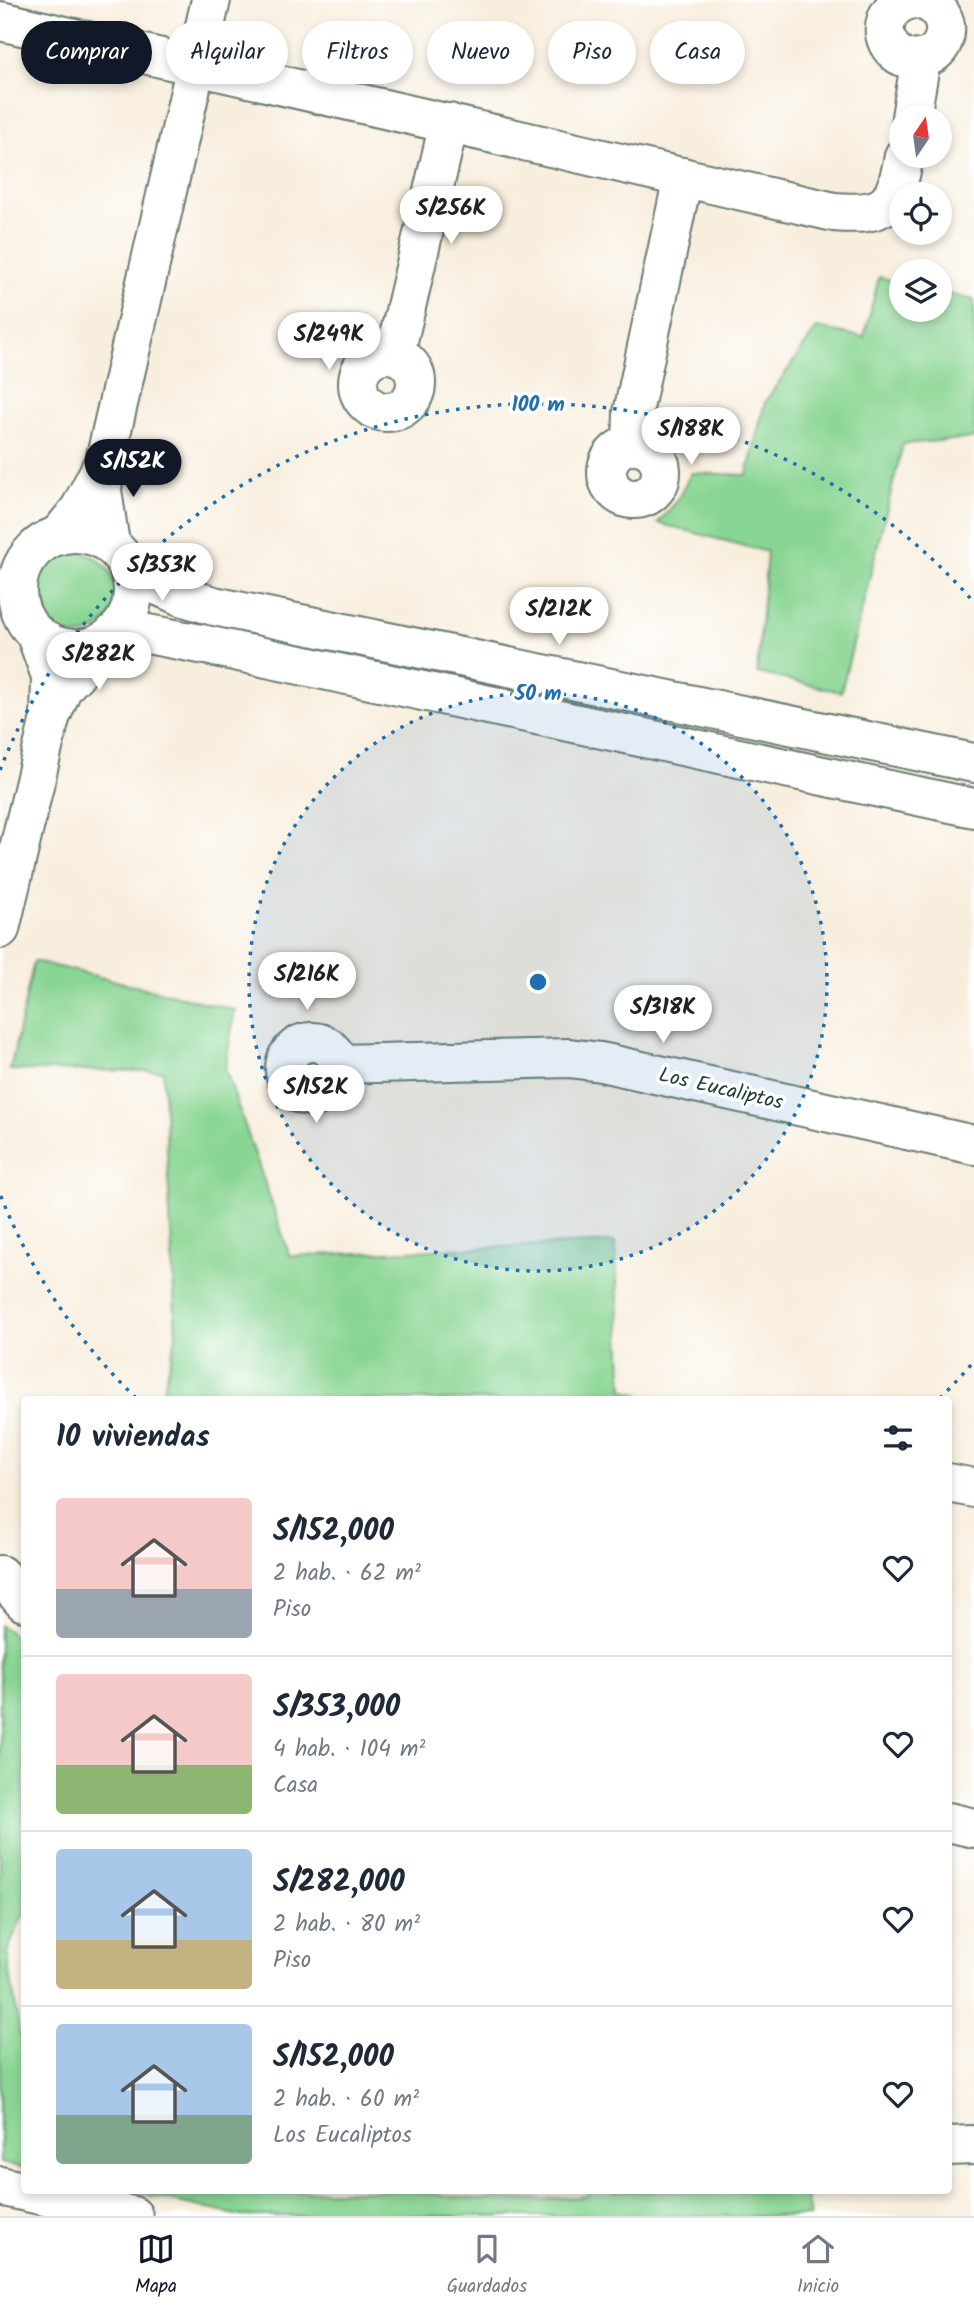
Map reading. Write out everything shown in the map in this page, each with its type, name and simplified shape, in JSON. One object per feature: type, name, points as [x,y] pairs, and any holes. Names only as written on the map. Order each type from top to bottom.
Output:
[{"type":"street","points":[[206,21],[211,0]]},
{"type":"street","points":[[910,0],[901,2],[891,10],[885,22],[885,37],[893,50],[906,58],[921,60],[941,45],[945,21],[939,10],[920,0]]},
{"type":"street","points":[[0,21],[166,59]]},
{"type":"street","points":[[913,105],[921,60]]},
{"type":"street","points":[[0,929],[50,718],[64,687],[122,625],[131,608],[134,590],[120,559],[102,490],[106,456],[192,84]]},
{"type":"street","points":[[276,84],[834,212],[863,214],[883,207],[899,185],[902,168]]},
{"type":"street","points":[[395,354],[449,123]]},
{"type":"street","points":[[632,444],[633,413],[683,177]]},
{"type":"street","points":[[50,718],[51,676],[20,620],[17,583],[21,567],[31,552],[52,538],[80,509],[106,456]]},
{"type":"street","points":[[0,545],[76,533],[94,536],[120,559],[181,596],[214,606],[974,763]]},
{"type":"street","points":[[20,620],[53,645],[72,649],[91,647],[112,635],[137,632],[974,808]]},
{"type":"street","name":"Los Eucaliptos","points":[[340,1065],[569,1058],[612,1064],[974,1145]]},
{"type":"street","points":[[952,1484],[974,1488]]},
{"type":"street","points":[[0,1575],[21,1599]]},
{"type":"street","points":[[952,1823],[974,1828]]},
{"type":"street","points":[[952,2146],[974,2145]]},
{"type":"street","points":[[0,2186],[21,2191]]},
{"type":"street","points":[[35,2194],[133,2216]]},
{"type":"green space","points":[[879,277],[889,280],[889,322],[952,322],[952,295],[974,300],[974,438],[903,444],[841,692],[757,673],[767,552],[658,523],[677,501],[691,473],[747,475],[765,402],[817,328],[864,337]]},
{"type":"green space","points":[[74,552],[97,559],[109,571],[116,594],[109,617],[97,629],[74,636],[51,629],[39,617],[32,594],[39,571],[51,559]]},
{"type":"green space","points":[[34,961],[235,1010],[225,1068],[290,1256],[615,1242],[623,1390],[642,1396],[162,1396],[176,1337],[163,1071],[10,1070]]},
{"type":"green space","points":[[0,1625],[21,1641],[21,1920],[7,1952],[21,2043],[21,2167],[0,2163]]},
{"type":"green space","points":[[142,2194],[433,2194],[502,2200],[588,2194],[806,2194],[810,2216],[241,2216]]}]
